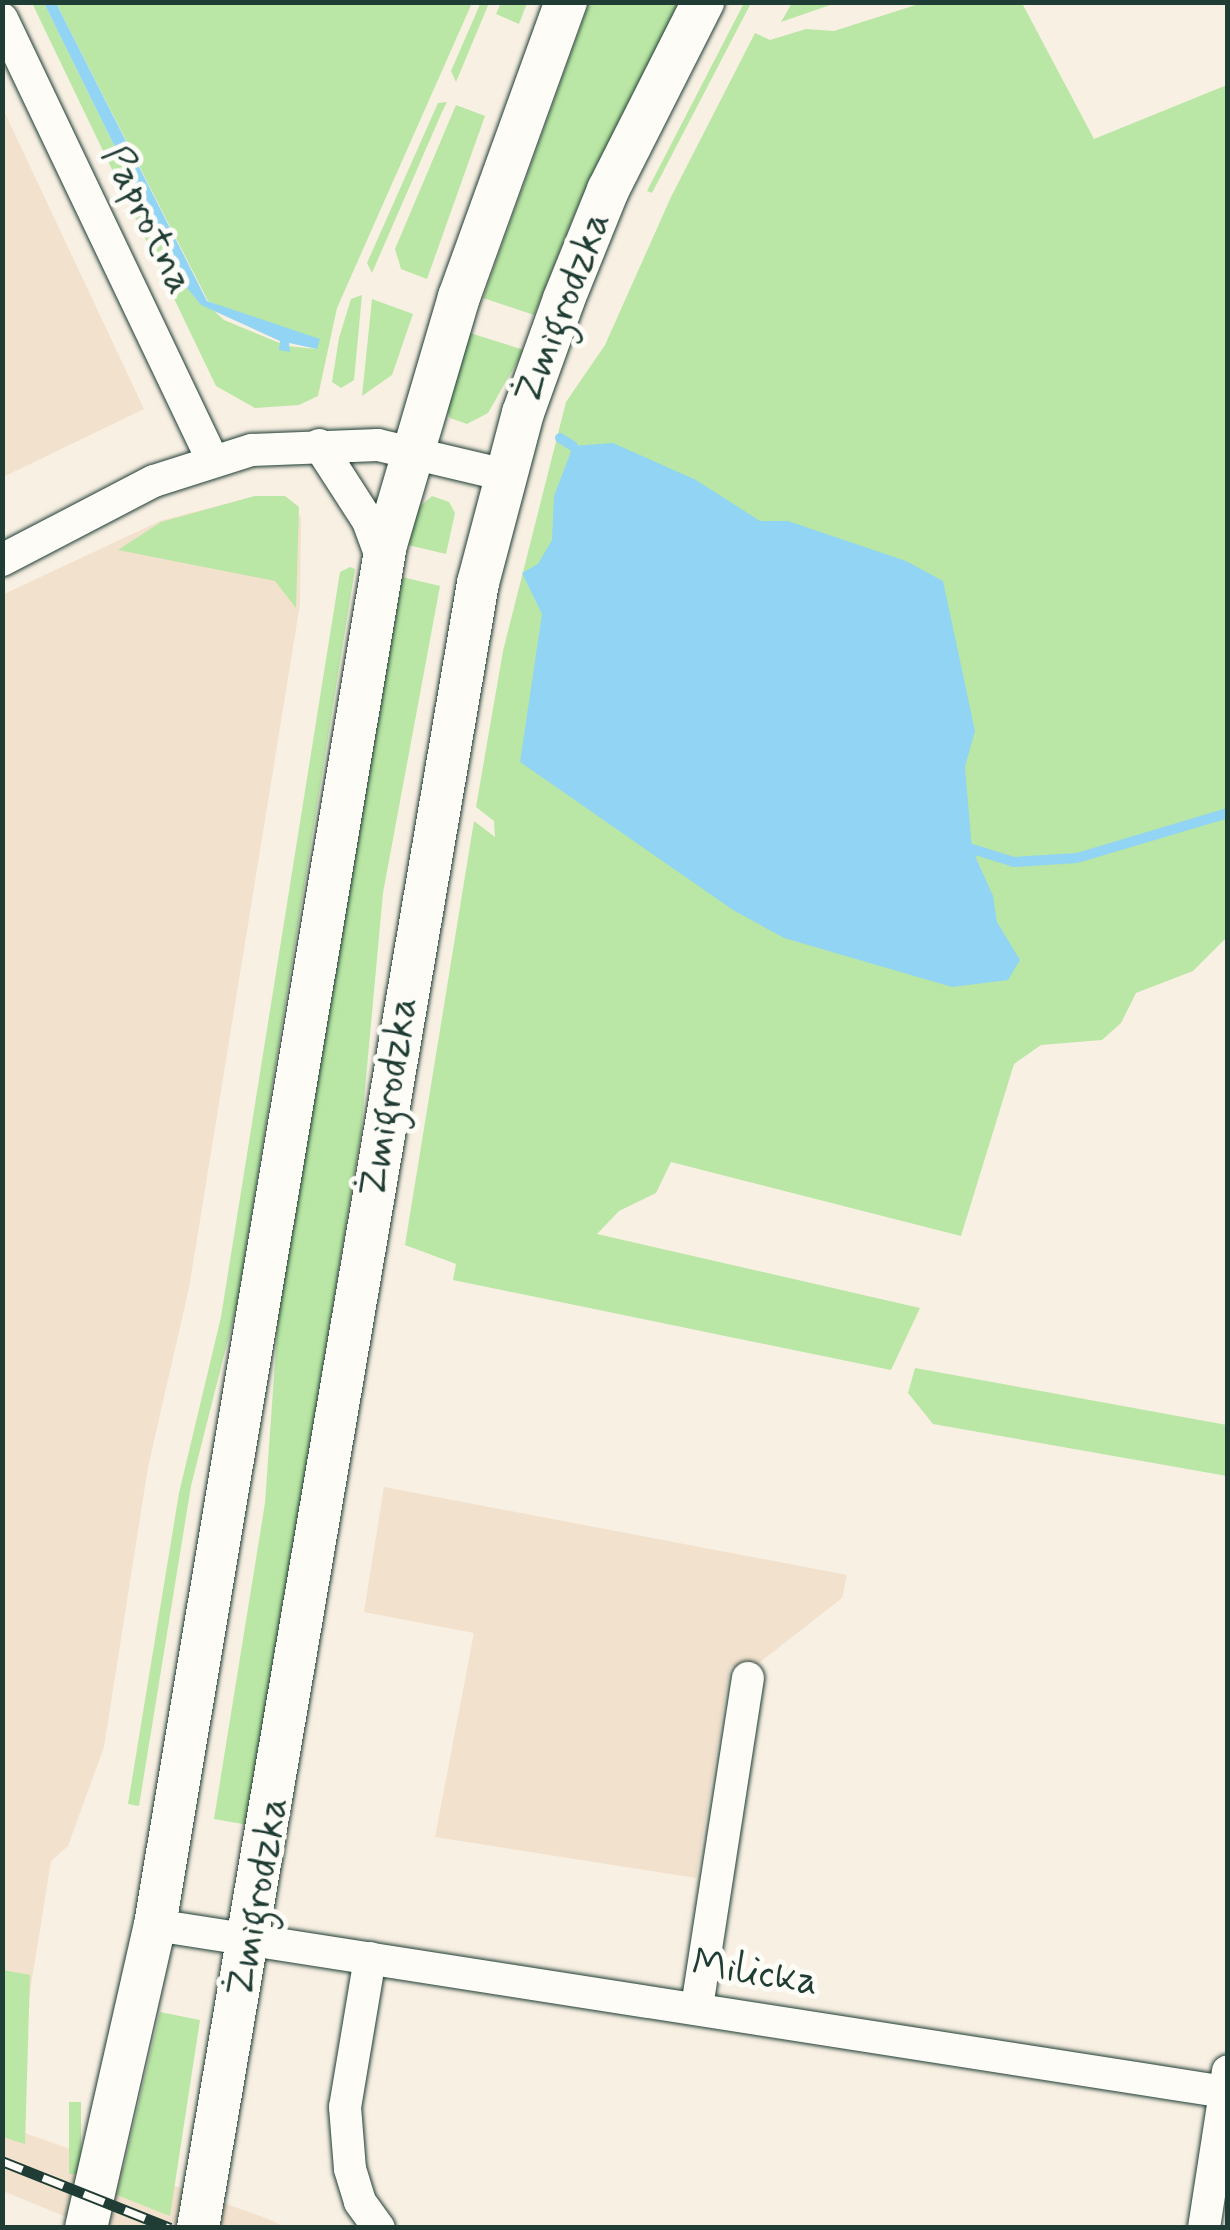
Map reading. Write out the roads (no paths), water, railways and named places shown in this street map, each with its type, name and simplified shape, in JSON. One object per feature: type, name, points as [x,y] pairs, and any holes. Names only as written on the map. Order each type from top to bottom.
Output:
[{"type":"main road","points":[[86,2228],[155,1926],[382,562],[459,297],[566,2]]},
{"type":"main road","name":"Żmigrodzka","points":[[198,2228],[252,1938],[449,730],[505,475],[546,346],[608,190],[702,2]]},
{"type":"street","name":"Paprotna","points":[[2,19],[212,460]]},
{"type":"street","points":[[320,445],[368,520],[382,562]]},
{"type":"street","points":[[2,560],[125,494],[212,460],[320,445],[412,449],[505,475]]},
{"type":"street","points":[[697,2008],[748,1678]]},
{"type":"street","name":"Milicka","points":[[155,1926],[697,2008],[1226,2081]]},
{"type":"street","points":[[370,1958],[346,2107],[350,2169],[360,2202],[379,2228]]},
{"type":"street","points":[[1204,2228],[1226,2081]]},
{"type":"water","points":[[44,3],[56,3],[207,301],[320,339],[317,349],[289,343],[290,352],[279,350],[280,341],[201,305],[180,279]]},
{"type":"water","points":[[613,443],[696,480],[760,521],[788,521],[906,561],[943,581],[975,731],[965,767],[972,849],[993,896],[997,922],[1020,960],[1008,980],[952,987],[784,938],[733,910],[520,762],[542,614],[522,573],[538,564],[552,540],[554,496],[573,446]]},
{"type":"waterway","points":[[560,438],[573,446]]},
{"type":"waterway","points":[[972,849],[1014,862],[1077,858],[1228,813]]},
{"type":"railway","points":[[2,2161],[170,2228]]}]
